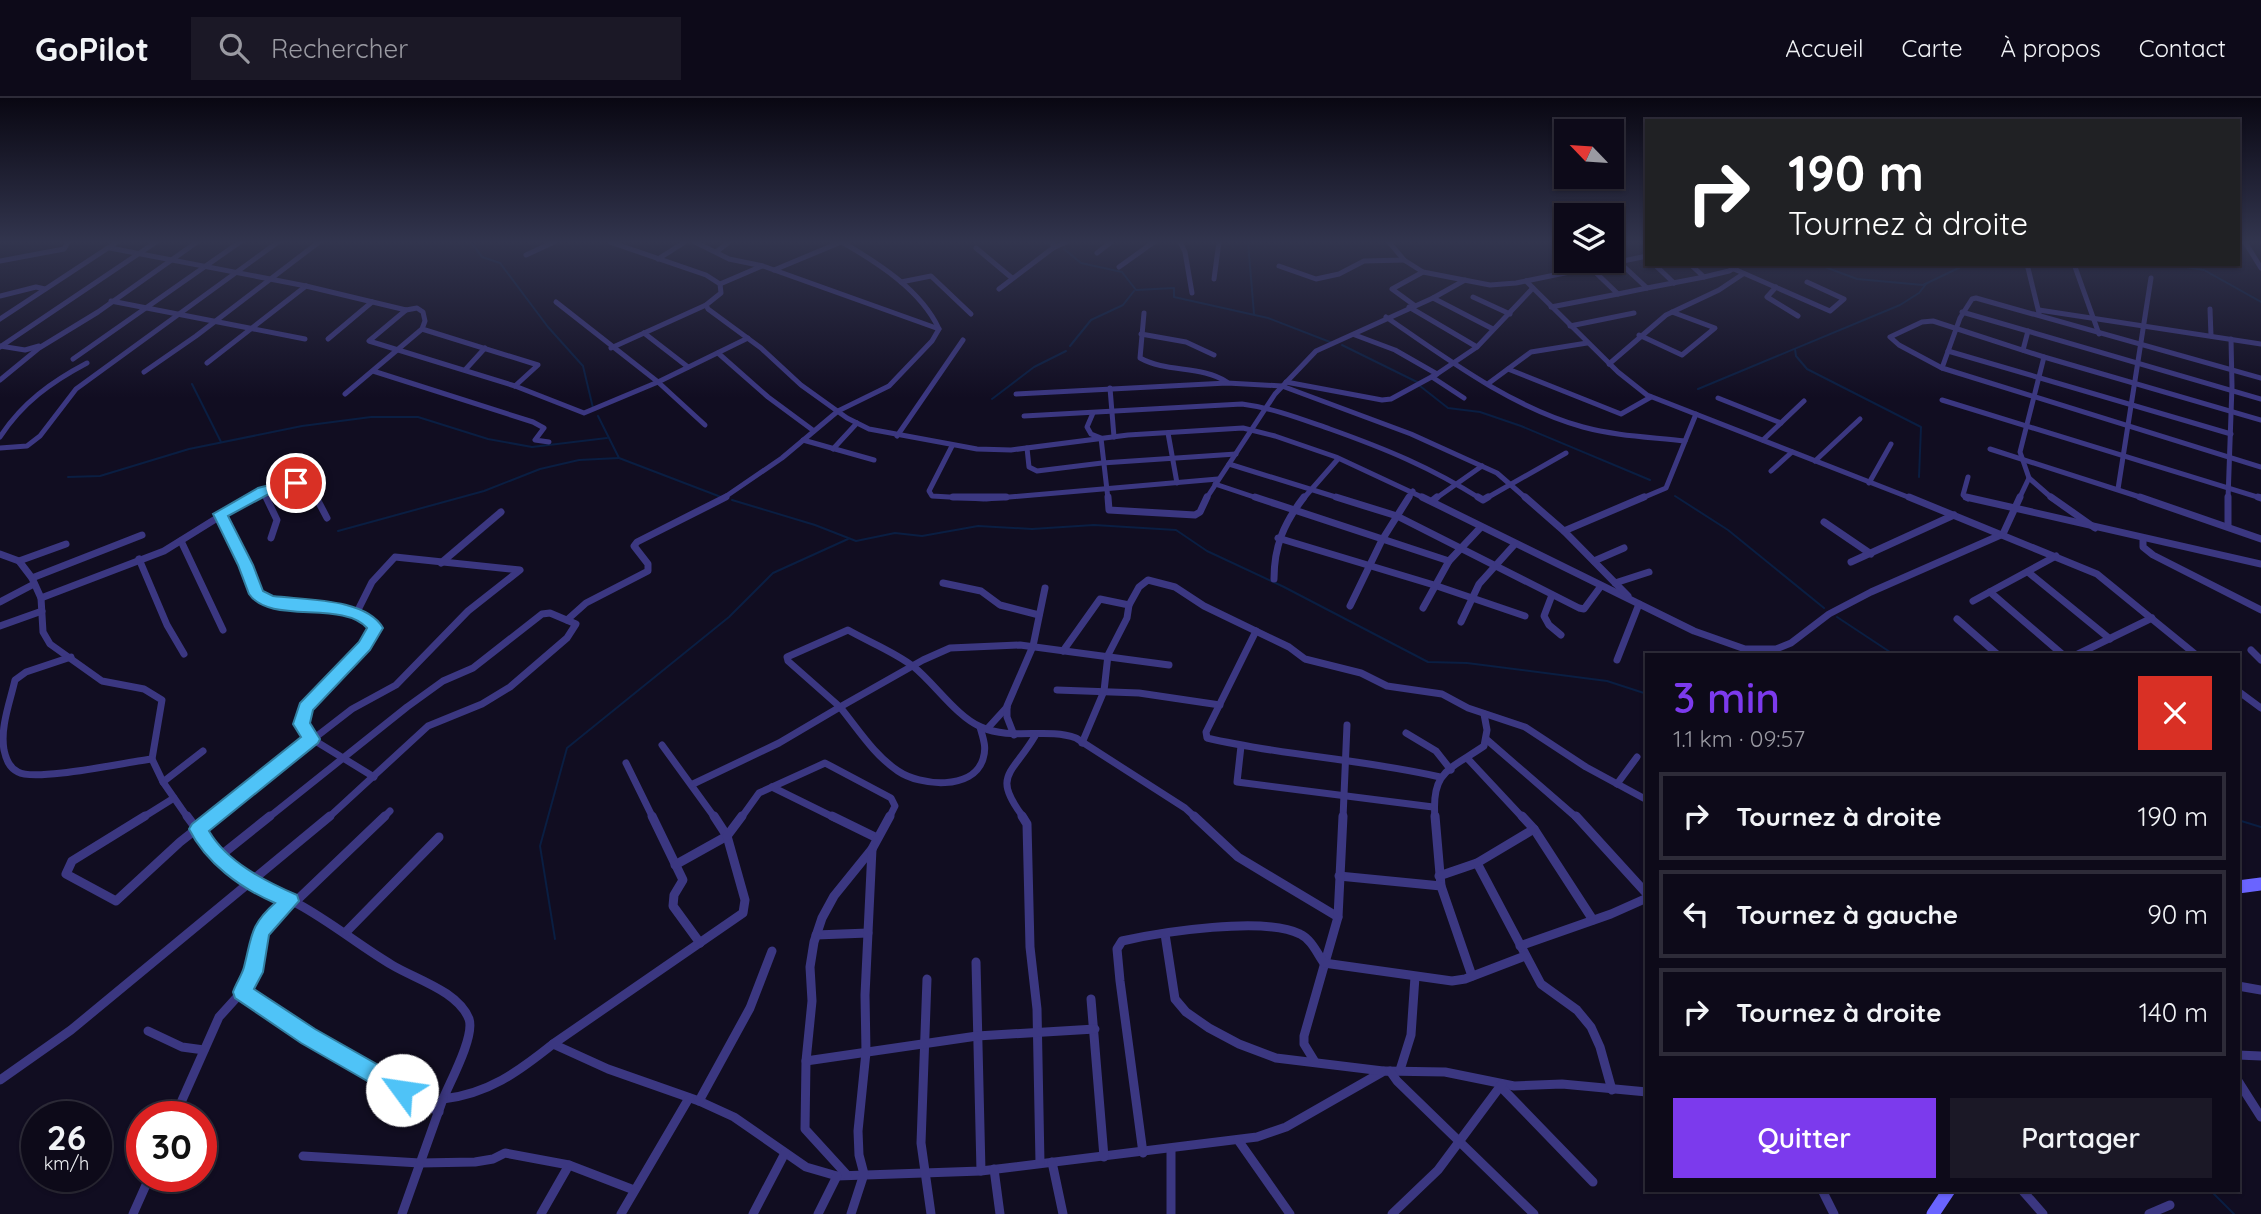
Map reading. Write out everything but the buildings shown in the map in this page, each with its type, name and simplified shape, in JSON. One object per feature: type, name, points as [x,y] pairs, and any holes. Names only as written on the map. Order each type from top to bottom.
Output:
[{"type":"street","points":[[0,318],[37,294]]},
{"type":"street","points":[[1,346],[78,294]]},
{"type":"street","points":[[0,380],[43,345],[121,294]]},
{"type":"street","points":[[73,359],[165,294]]},
{"type":"street","points":[[0,447],[27,446],[40,436],[76,389],[208,294]]},
{"type":"street","points":[[144,372],[251,294]]},
{"type":"street","points":[[207,363],[295,294]]},
{"type":"street","points":[[339,294],[406,310],[417,308],[423,312],[425,321],[422,329],[398,351],[345,394]]},
{"type":"street","points":[[611,348],[706,305],[720,294]]},
{"type":"street","points":[[841,294],[939,329]]},
{"type":"street","points":[[913,294],[930,311],[939,329]]},
{"type":"street","points":[[950,294],[971,314]]},
{"type":"street","points":[[1398,294],[1412,306],[1477,347]]},
{"type":"street","points":[[1101,438],[1107,507],[1114,512],[1195,515],[1200,512],[1217,481],[1267,407],[1284,384],[1316,351],[1440,294]]},
{"type":"street","points":[[1016,394],[1227,383],[1284,384],[1387,400],[1435,375],[1477,347],[1527,294]]},
{"type":"street","points":[[1539,294],[1629,383],[1651,397],[2056,556],[2109,582],[2194,653]]},
{"type":"street","points":[[1551,307],[1618,294]]},
{"type":"street","points":[[1609,364],[1639,335],[1672,312],[1710,294]]},
{"type":"street","points":[[1770,294],[1767,297],[1798,316]]},
{"type":"street","points":[[1792,294],[1830,311],[1844,299],[1833,294]]},
{"type":"street","points":[[2035,294],[2040,314]]},
{"type":"street","points":[[2084,294],[2099,334]]},
{"type":"street","points":[[2118,489],[2149,294]]},
{"type":"street","points":[[1473,297],[1510,313]]},
{"type":"street","points":[[1433,298],[1493,329]]},
{"type":"street","points":[[1942,368],[1962,312],[1972,299],[1976,298],[2261,378]]},
{"type":"street","points":[[111,301],[247,330],[305,339]]},
{"type":"street","points":[[328,339],[372,302]]},
{"type":"street","points":[[556,302],[658,383],[705,425]]},
{"type":"street","points":[[706,305],[801,385],[838,411],[858,423],[897,436],[977,449],[1027,449],[1101,438],[1243,428],[1253,430],[1338,459],[1413,491],[1481,527],[1708,637],[1754,650],[1776,649],[1793,642],[1831,612],[2003,534],[2029,478],[2020,452],[2037,376],[2044,357]]},
{"type":"street","points":[[2210,309],[2211,336]]},
{"type":"street","points":[[0,312],[12,310]]},
{"type":"street","points":[[406,310],[369,341],[515,386],[584,413],[658,383],[748,338]]},
{"type":"street","points":[[1639,335],[1682,355],[1715,328],[1672,312]]},
{"type":"street","points":[[1962,312],[2261,398]]},
{"type":"street","points":[[1144,313],[1140,358],[1153,368],[1217,376],[1227,383]]},
{"type":"street","points":[[1570,326],[1634,313]]},
{"type":"street","points":[[2040,314],[2261,344]]},
{"type":"street","points":[[1386,317],[1499,391],[1579,426],[1685,441]]},
{"type":"street","points":[[2261,420],[1927,321],[1890,337],[1899,345],[1942,368],[2261,467]]},
{"type":"street","points":[[422,329],[538,365],[515,386]]},
{"type":"street","points":[[567,620],[586,603],[648,571],[648,564],[634,547],[637,542],[732,494],[838,411],[897,379],[932,341],[939,329]]},
{"type":"street","points":[[2023,350],[2028,331]]},
{"type":"street","points":[[643,333],[688,367]]},
{"type":"street","points":[[1141,334],[1186,342],[1214,355]]},
{"type":"street","points":[[1354,335],[1395,350],[1435,375],[1464,398]]},
{"type":"street","points":[[2228,526],[2226,487],[2231,434],[2231,339]]},
{"type":"street","points":[[897,436],[963,340]]},
{"type":"street","points":[[1489,383],[1531,352],[1587,343]]},
{"type":"street","points":[[1,346],[25,350],[43,345]]},
{"type":"street","points":[[465,370],[485,348]]},
{"type":"street","points":[[1948,351],[2231,434]]},
{"type":"street","points":[[718,353],[768,397],[814,430]]},
{"type":"street","points":[[0,437],[10,420],[40,391],[88,363]]},
{"type":"street","points":[[1508,369],[1621,414],[1651,397]]},
{"type":"street","points":[[373,371],[533,422],[544,428],[535,440],[549,442]]},
{"type":"street","points":[[1284,384],[1411,434],[1497,473],[1564,531],[1630,599]]},
{"type":"street","points":[[1110,388],[1114,437]]},
{"type":"street","points":[[1718,398],[1781,423]]},
{"type":"street","points":[[1942,400],[2261,498]]},
{"type":"street","points":[[1763,440],[1804,401]]},
{"type":"street","points":[[1024,416],[1242,404],[1267,407],[1402,455],[1483,500],[1566,453]]},
{"type":"street","points":[[1093,413],[1087,427],[1091,434],[1101,438]]},
{"type":"street","points":[[1564,531],[1666,488],[1696,414]]},
{"type":"street","points":[[1815,461],[1860,419]]},
{"type":"street","points":[[0,421],[10,420]]},
{"type":"street","points":[[832,449],[858,423]]},
{"type":"street","points":[[1168,433],[1177,483]]},
{"type":"street","points":[[803,440],[874,460]]},
{"type":"street","points":[[1869,483],[1891,444]]},
{"type":"street","points":[[952,446],[932,483],[929,491],[932,496],[985,499],[1107,487],[1217,481],[1293,510],[1448,561]]},
{"type":"street","points":[[1027,449],[1028,467],[1032,470],[1236,454]]},
{"type":"street","points":[[1990,449],[2261,538]]},
{"type":"street","points":[[1771,471],[1792,452]]},
{"type":"street","points":[[1274,579],[1272,558],[1278,538],[1293,510],[1338,459]]},
{"type":"street","points":[[1229,464],[1397,516],[1584,609],[1601,586]]},
{"type":"street","points":[[1432,502],[1482,466]]},
{"type":"street","points":[[1968,477],[1964,498],[2261,564]]},
{"type":"street","points":[[2029,478],[2045,493],[2097,529]]},
{"type":"street","points":[[41,598],[181,541],[220,514],[263,491],[304,482],[309,485],[327,518]]},
{"type":"street","points":[[263,491],[278,522],[277,531],[271,538]]},
{"type":"street","points":[[1350,606],[1382,540],[1413,491]]},
{"type":"street","points":[[441,563],[501,512]]},
{"type":"street","points":[[220,514],[246,565],[256,594],[271,601],[357,612],[371,621],[375,628],[364,646],[306,707],[301,724],[312,739],[374,777]]},
{"type":"street","points":[[1851,562],[1955,515]]},
{"type":"street","points":[[1824,522],[1871,554]]},
{"type":"street","points":[[1423,608],[1448,561],[1481,527]]},
{"type":"street","points":[[0,601],[33,581],[142,535]]},
{"type":"street","points":[[1278,538],[1434,585],[1525,616]]},
{"type":"street","points":[[2143,539],[2143,547],[2152,555],[2261,610]]},
{"type":"street","points":[[181,541],[223,630]]},
{"type":"street","points":[[19,561],[66,544]]},
{"type":"street","points":[[1461,622],[1471,598],[1494,565],[1516,544]]},
{"type":"street","points":[[1594,561],[1624,548]]},
{"type":"street","points":[[0,554],[19,561],[33,581],[41,598],[43,632],[47,640],[102,681],[144,689],[162,700],[152,759],[163,782],[206,843],[254,883],[346,932],[390,964],[440,991],[461,1006],[470,1021],[469,1037],[443,1099],[402,1214]]},
{"type":"street","points":[[1973,601],[2056,556]]},
{"type":"street","points":[[174,798],[72,862],[66,869],[66,874],[75,883],[116,901],[180,842],[312,739],[352,709],[396,685],[468,611],[520,570],[404,557],[391,558],[363,593],[357,612]]},
{"type":"street","points":[[139,559],[167,625],[184,654]]},
{"type":"street","points":[[1615,583],[1649,572]]},
{"type":"street","points":[[2028,572],[2109,639]]},
{"type":"street","points":[[1082,743],[1104,691],[1108,655],[1127,618],[1129,605],[1144,581],[1152,581],[1175,587],[1204,607],[1289,647],[1305,659],[1361,673],[1387,686],[1443,694],[1484,714],[1525,727],[1645,799]]},
{"type":"street","points":[[943,583],[981,591],[1000,605],[1040,615]]},
{"type":"street","points":[[984,728],[1007,706],[1033,646],[1045,588]]},
{"type":"street","points":[[1990,592],[2061,653]]},
{"type":"street","points":[[1552,595],[1544,616],[1549,625],[1561,635]]},
{"type":"street","points":[[1063,651],[1100,599],[1129,605]]},
{"type":"street","points":[[1617,660],[1639,604]]},
{"type":"street","points":[[0,626],[41,611]]},
{"type":"street","points":[[0,1080],[52,1043],[254,883],[438,719],[489,701],[575,629],[576,624],[550,613],[542,614],[473,668],[428,691],[220,856]]},
{"type":"street","points":[[2080,653],[2152,618]]},
{"type":"street","points":[[1957,619],[1996,653]]},
{"type":"street","points":[[984,728],[988,754],[983,765],[970,775],[953,781],[929,782],[910,778],[887,762],[840,707],[788,661],[787,657],[848,630],[913,666],[940,694],[984,728],[1014,735],[1065,734],[1082,743],[1185,808],[1238,857],[1338,916]]},
{"type":"street","points":[[1256,631],[1205,735],[1214,740],[1241,746],[1345,760],[1440,777]]},
{"type":"street","points":[[693,784],[779,743],[913,666],[950,649],[1033,646],[1169,665]]},
{"type":"street","points":[[2251,650],[2261,660]]},
{"type":"street","points":[[71,657],[26,672],[15,680],[4,740],[4,752],[11,766],[24,775],[50,777],[83,768],[152,759]]},
{"type":"street","points":[[1057,690],[1139,693],[1220,705]]},
{"type":"street","points":[[2240,692],[2261,708]]},
{"type":"street","points":[[1007,706],[1007,717],[1014,735]]},
{"type":"street","points":[[1472,976],[1440,881],[1433,807],[1434,786],[1440,777],[1483,746],[1486,739],[1484,714]]},
{"type":"street","points":[[1315,1062],[1304,1044],[1304,1036],[1338,916],[1347,725]]},
{"type":"street","points":[[1406,733],[1436,751],[1451,770]]},
{"type":"street","points":[[1035,736],[1012,768],[1006,784],[1009,801],[1022,813],[1027,824],[1040,1163]]},
{"type":"street","points":[[1486,739],[1574,814],[1645,894]]},
{"type":"street","points":[[443,1099],[465,1098],[486,1092],[505,1082],[646,977],[743,913],[746,907],[727,836],[693,784],[662,745]]},
{"type":"street","points":[[1241,746],[1237,782],[1433,807]]},
{"type":"street","points":[[163,782],[203,751]]},
{"type":"street","points":[[1617,784],[1637,757]]},
{"type":"street","points":[[1468,759],[1534,830],[1593,920]]},
{"type":"street","points":[[626,763],[683,880],[671,902],[701,943]]},
{"type":"street","points":[[675,865],[738,827],[750,800],[825,763],[891,799],[895,806],[872,849],[834,896],[816,935],[810,967],[812,1001],[806,1061],[805,1129],[842,1176]]},
{"type":"street","points":[[772,787],[877,838]]},
{"type":"street","points":[[182,1101],[224,1009],[242,992],[253,972],[260,933],[268,921],[293,902],[390,811]]},
{"type":"street","points":[[1339,876],[1440,881],[1534,830]]},
{"type":"street","points":[[346,932],[439,837]]},
{"type":"street","points":[[851,1214],[864,1174],[859,1155],[858,1131],[866,1052],[872,849]]},
{"type":"street","points":[[1477,863],[1525,956],[1547,992],[1581,1014],[1598,1043],[1612,1090]]},
{"type":"street","points":[[2240,887],[2261,884]]},
{"type":"street","points":[[1520,946],[1593,920],[1645,897]]},
{"type":"street","points":[[1143,1153],[1117,949],[1122,941],[1245,927],[1289,930],[1307,939],[1324,963],[1452,981],[1525,956]]},
{"type":"street","points":[[816,935],[868,933]]},
{"type":"street","points":[[1165,934],[1175,999],[1186,1013],[1222,1036],[1258,1053],[1276,1058],[1391,1071],[1446,1072],[1501,1085],[1562,1084],[1645,1092]]},
{"type":"street","points":[[621,1214],[750,1008],[772,951]]},
{"type":"street","points":[[976,962],[981,1171]]},
{"type":"street","points":[[553,1044],[608,1069],[734,1117],[806,1167],[842,1176],[981,1171],[1257,1138],[1286,1126],[1391,1071],[1411,1035],[1415,977]]},
{"type":"street","points":[[927,979],[921,1143],[931,1214]]},
{"type":"street","points":[[2240,986],[2261,990]]},
{"type":"street","points":[[242,992],[308,1036],[439,1112]]},
{"type":"street","points":[[1091,999],[1104,1157]]},
{"type":"street","points":[[806,1061],[977,1036],[1095,1029]]},
{"type":"street","points":[[148,1031],[185,1048],[204,1050]]},
{"type":"street","points":[[2240,1055],[2261,1055]]},
{"type":"street","points":[[1391,1071],[1397,1081],[1461,1139],[1496,1179],[1534,1214]]},
{"type":"street","points":[[2240,1084],[2261,1117]]},
{"type":"street","points":[[1392,1214],[1423,1187],[1501,1085]]},
{"type":"street","points":[[1501,1085],[1593,1182]]},
{"type":"street","points":[[1238,1140],[1290,1214]]},
{"type":"street","points":[[1171,1150],[1171,1214]]},
{"type":"street","points":[[303,1156],[419,1163],[475,1162],[493,1159],[505,1153],[569,1165],[634,1190]]},
{"type":"street","points":[[753,1214],[785,1153]]},
{"type":"street","points":[[1052,1161],[1063,1214]]},
{"type":"street","points":[[541,1214],[569,1165]]},
{"type":"street","points":[[994,1169],[1000,1214]]},
{"type":"street","points":[[818,1214],[842,1176]]},
{"type":"street","points":[[133,1214],[143,1192]]},
{"type":"street","points":[[1823,1192],[1834,1214]]},
{"type":"street","points":[[1933,1214],[1948,1192]]},
{"type":"street","points":[[2024,1192],[2043,1214]]},
{"type":"street","points":[[2149,1214],[2170,1205]]},
{"type":"waterway","points":[[523,294],[583,366],[593,408]]},
{"type":"waterway","points":[[1070,346],[1091,320],[1123,305],[1132,294]]},
{"type":"waterway","points":[[1174,294],[1174,297],[1268,318],[1330,342]]},
{"type":"waterway","points":[[1252,294],[1254,314]]},
{"type":"waterway","points":[[1698,389],[1900,305],[1917,294]]},
{"type":"waterway","points":[[2247,294],[2261,302]]},
{"type":"waterway","points":[[1342,345],[1417,382]]},
{"type":"waterway","points":[[1795,349],[1796,356],[1807,369],[1921,427],[1919,477]]},
{"type":"waterway","points":[[992,399],[1034,367],[1066,351]]},
{"type":"waterway","points":[[192,384],[221,442]]},
{"type":"waterway","points":[[1420,386],[1448,408],[1480,412],[1521,426],[1650,480]]},
{"type":"waterway","points":[[598,416],[619,458]]},
{"type":"waterway","points":[[68,477],[100,476],[189,449],[302,426],[371,417],[418,417],[488,439],[532,447],[607,438]]},
{"type":"waterway","points":[[338,531],[484,491],[540,469],[579,460],[619,458]]},
{"type":"waterway","points":[[619,458],[721,497]]},
{"type":"waterway","points":[[1675,496],[1728,530],[1824,608]]},
{"type":"waterway","points":[[732,500],[815,525],[856,541],[895,533],[922,536],[978,526],[1032,529],[1094,525],[1176,530],[1207,551],[1284,587],[1428,662],[1467,663],[1607,681],[1645,693]]},
{"type":"waterway","points":[[555,939],[540,846],[567,748],[729,617],[773,573],[848,539]]},
{"type":"waterway","points":[[1837,617],[1891,653]]},
{"type":"waterway","points":[[2240,821],[2261,827]]},
{"type":"waterway","points":[[2212,1192],[2234,1214]]},
{"type":"route","points":[[296,483],[263,491],[220,514],[246,565],[256,594],[271,601],[357,612],[371,621],[375,628],[364,646],[306,707],[301,724],[312,739],[198,829],[206,843],[234,869],[261,888],[290,901],[268,921],[260,933],[253,972],[242,992],[308,1036],[402,1090]]}]
